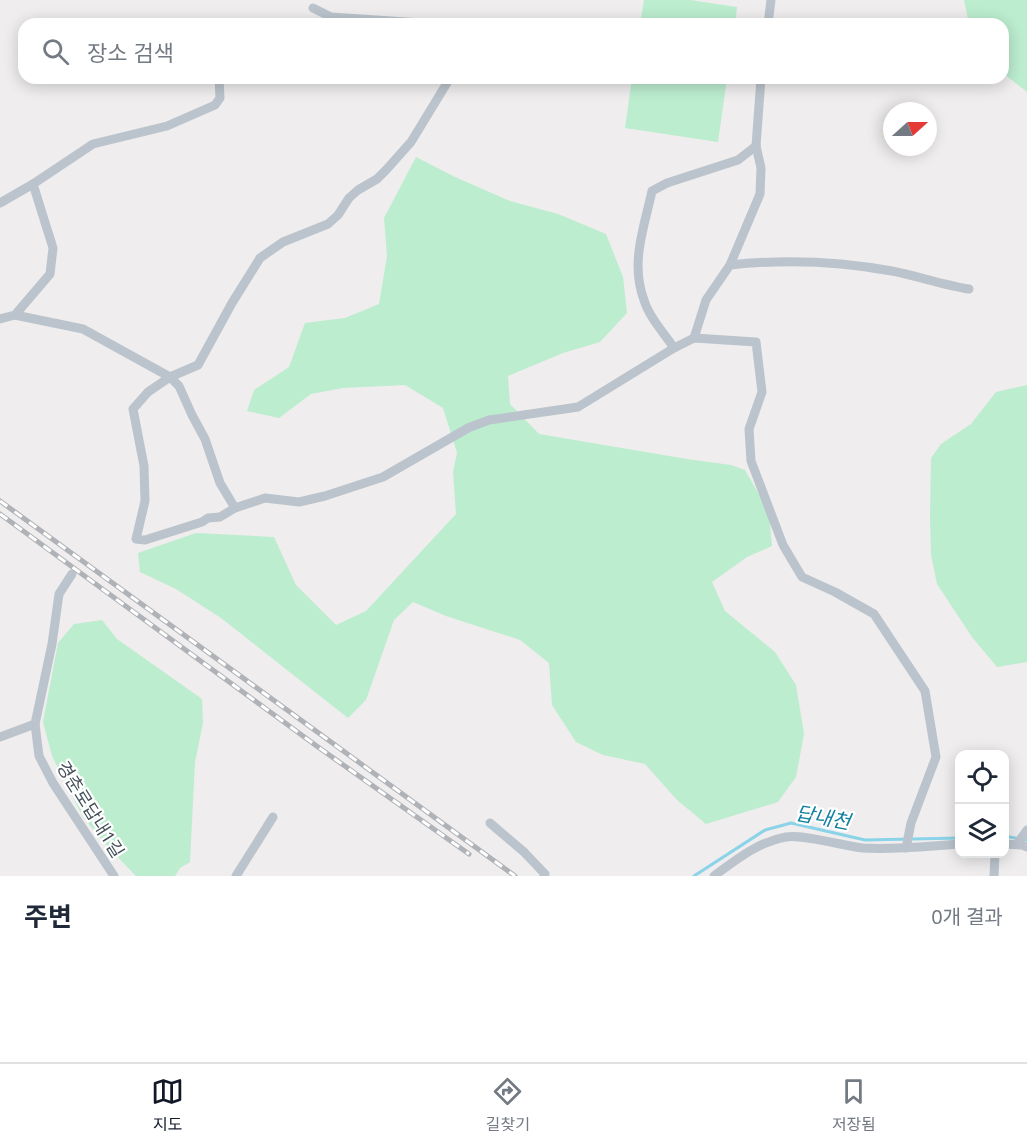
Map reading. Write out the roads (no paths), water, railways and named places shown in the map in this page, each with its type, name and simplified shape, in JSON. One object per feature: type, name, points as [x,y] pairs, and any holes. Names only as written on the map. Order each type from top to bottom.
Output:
[{"type":"street","points":[[769,18],[771,0]]},
{"type":"street","points":[[313,8],[331,17],[346,18]]},
{"type":"street","points":[[0,203],[93,144],[167,126],[215,105],[220,98],[219,84]]},
{"type":"street","points":[[446,84],[411,142],[377,179],[349,198],[338,215],[328,224],[283,242],[260,258],[198,365],[170,377],[148,392],[133,409],[144,466],[145,501],[136,539],[145,540],[208,518],[220,517],[234,508],[265,498],[299,502],[383,477],[468,428],[489,420],[578,407],[693,338],[756,342],[762,392],[748,429],[751,461],[783,545],[802,577],[874,614],[925,691],[936,757],[910,823],[907,847]]},
{"type":"street","points":[[693,338],[706,300],[730,265],[760,195],[761,168],[756,146],[761,84]]},
{"type":"street","points":[[674,348],[644,302],[636,271],[652,190],[738,160],[756,146]]},
{"type":"street","points":[[15,315],[50,274],[53,248],[33,184]]},
{"type":"street","points":[[730,265],[767,261],[837,263],[894,271],[943,285],[969,289]]},
{"type":"street","points":[[0,319],[15,315],[83,329],[170,377],[179,386],[205,439],[219,483],[234,508]]},
{"type":"street","name":"경춘로답내1길","points":[[72,574],[59,594],[52,644],[35,724],[39,756],[53,783],[114,876]]},
{"type":"street","points":[[0,737],[35,724]]},
{"type":"street","points":[[236,876],[273,817]]},
{"type":"street","points":[[490,823],[524,852],[545,874],[544,876]]},
{"type":"street","points":[[1017,844],[1026,831]]},
{"type":"street","points":[[714,876],[744,853],[762,844],[788,836],[862,848],[955,844]]},
{"type":"street","points":[[1009,844],[1027,847]]},
{"type":"street","points":[[994,876],[995,858]]},
{"type":"waterway","name":"답내천","points":[[694,876],[765,830],[791,823],[865,840],[955,838]]},
{"type":"waterway","name":"답내천","points":[[1009,837],[1027,840]]},
{"type":"railway","points":[[0,501],[515,876]]},
{"type":"railway","points":[[0,514],[318,747],[469,854]]}]
